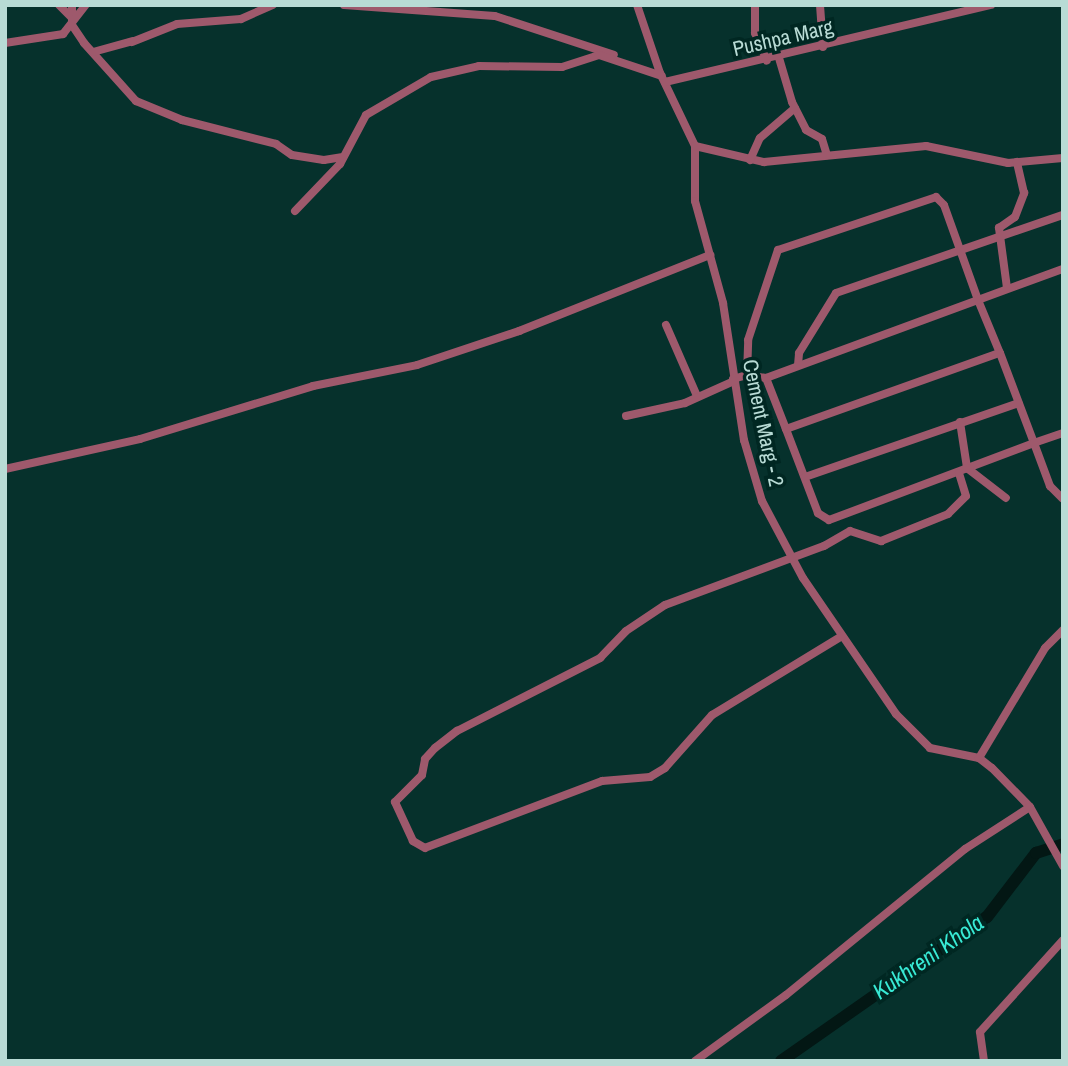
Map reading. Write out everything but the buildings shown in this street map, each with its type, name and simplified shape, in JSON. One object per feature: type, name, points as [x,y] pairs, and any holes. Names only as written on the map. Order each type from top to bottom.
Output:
[{"type":"street","points":[[59,5],[127,94],[159,112],[276,144],[292,155],[324,160],[344,157]]},
{"type":"street","points":[[72,5],[72,21]]},
{"type":"street","points":[[5,43],[64,34],[86,5]]},
{"type":"street","points":[[93,52],[184,22],[240,19],[273,5]]},
{"type":"street","points":[[344,5],[506,18],[600,48],[634,67]]},
{"type":"street","name":"Cement Marg - 2","points":[[637,5],[663,79],[695,146],[693,184],[723,303],[734,380],[762,501],[792,556],[842,636],[896,714],[930,748],[979,758]]},
{"type":"street","points":[[755,5],[755,33],[767,61]]},
{"type":"street","points":[[820,5],[823,47]]},
{"type":"street","name":"Pushpa Marg","points":[[663,79],[767,61],[991,5]]},
{"type":"street","points":[[295,211],[344,157],[366,115],[408,89],[446,72],[479,66],[562,67],[599,55],[663,79]]},
{"type":"street","points":[[779,58],[795,108],[806,130],[822,139],[827,155]]},
{"type":"street","points":[[751,160],[760,138],[795,108]]},
{"type":"street","points":[[695,146],[751,160],[926,146],[986,160],[1017,162],[1063,158]]},
{"type":"street","points":[[1007,288],[999,228],[1015,216],[1024,193],[1017,162]]},
{"type":"street","points":[[747,374],[748,340],[778,250],[786,245],[936,197],[944,205],[1050,486],[1063,499]]},
{"type":"street","points":[[798,365],[799,353],[836,293],[1063,215]]},
{"type":"street","points":[[5,469],[140,439],[313,386],[417,365],[519,331],[710,255]]},
{"type":"street","points":[[626,416],[697,396],[747,374],[766,378],[1063,269]]},
{"type":"street","points":[[666,325],[697,396]]},
{"type":"street","points":[[786,429],[1000,353]]},
{"type":"street","points":[[766,378],[818,513],[829,520],[1063,433]]},
{"type":"street","points":[[805,477],[1019,403]]},
{"type":"street","points":[[842,636],[712,715],[665,768],[650,777],[602,781],[425,848],[413,841],[396,796],[422,775],[425,759],[457,730],[600,658],[626,631],[665,605],[824,546],[850,531],[881,541],[948,514],[966,496],[960,422]]},
{"type":"street","points":[[963,470],[1006,498]]},
{"type":"street","points":[[1063,630],[1045,648],[979,758],[1030,807],[1063,866]]},
{"type":"street","points":[[695,1061],[786,995],[955,857],[1030,807]]},
{"type":"street","points":[[984,1061],[980,1032],[1063,940]]},
{"type":"waterway","name":"Kukhreni Khola","points":[[781,1061],[987,917],[1036,853],[1063,844]]}]
